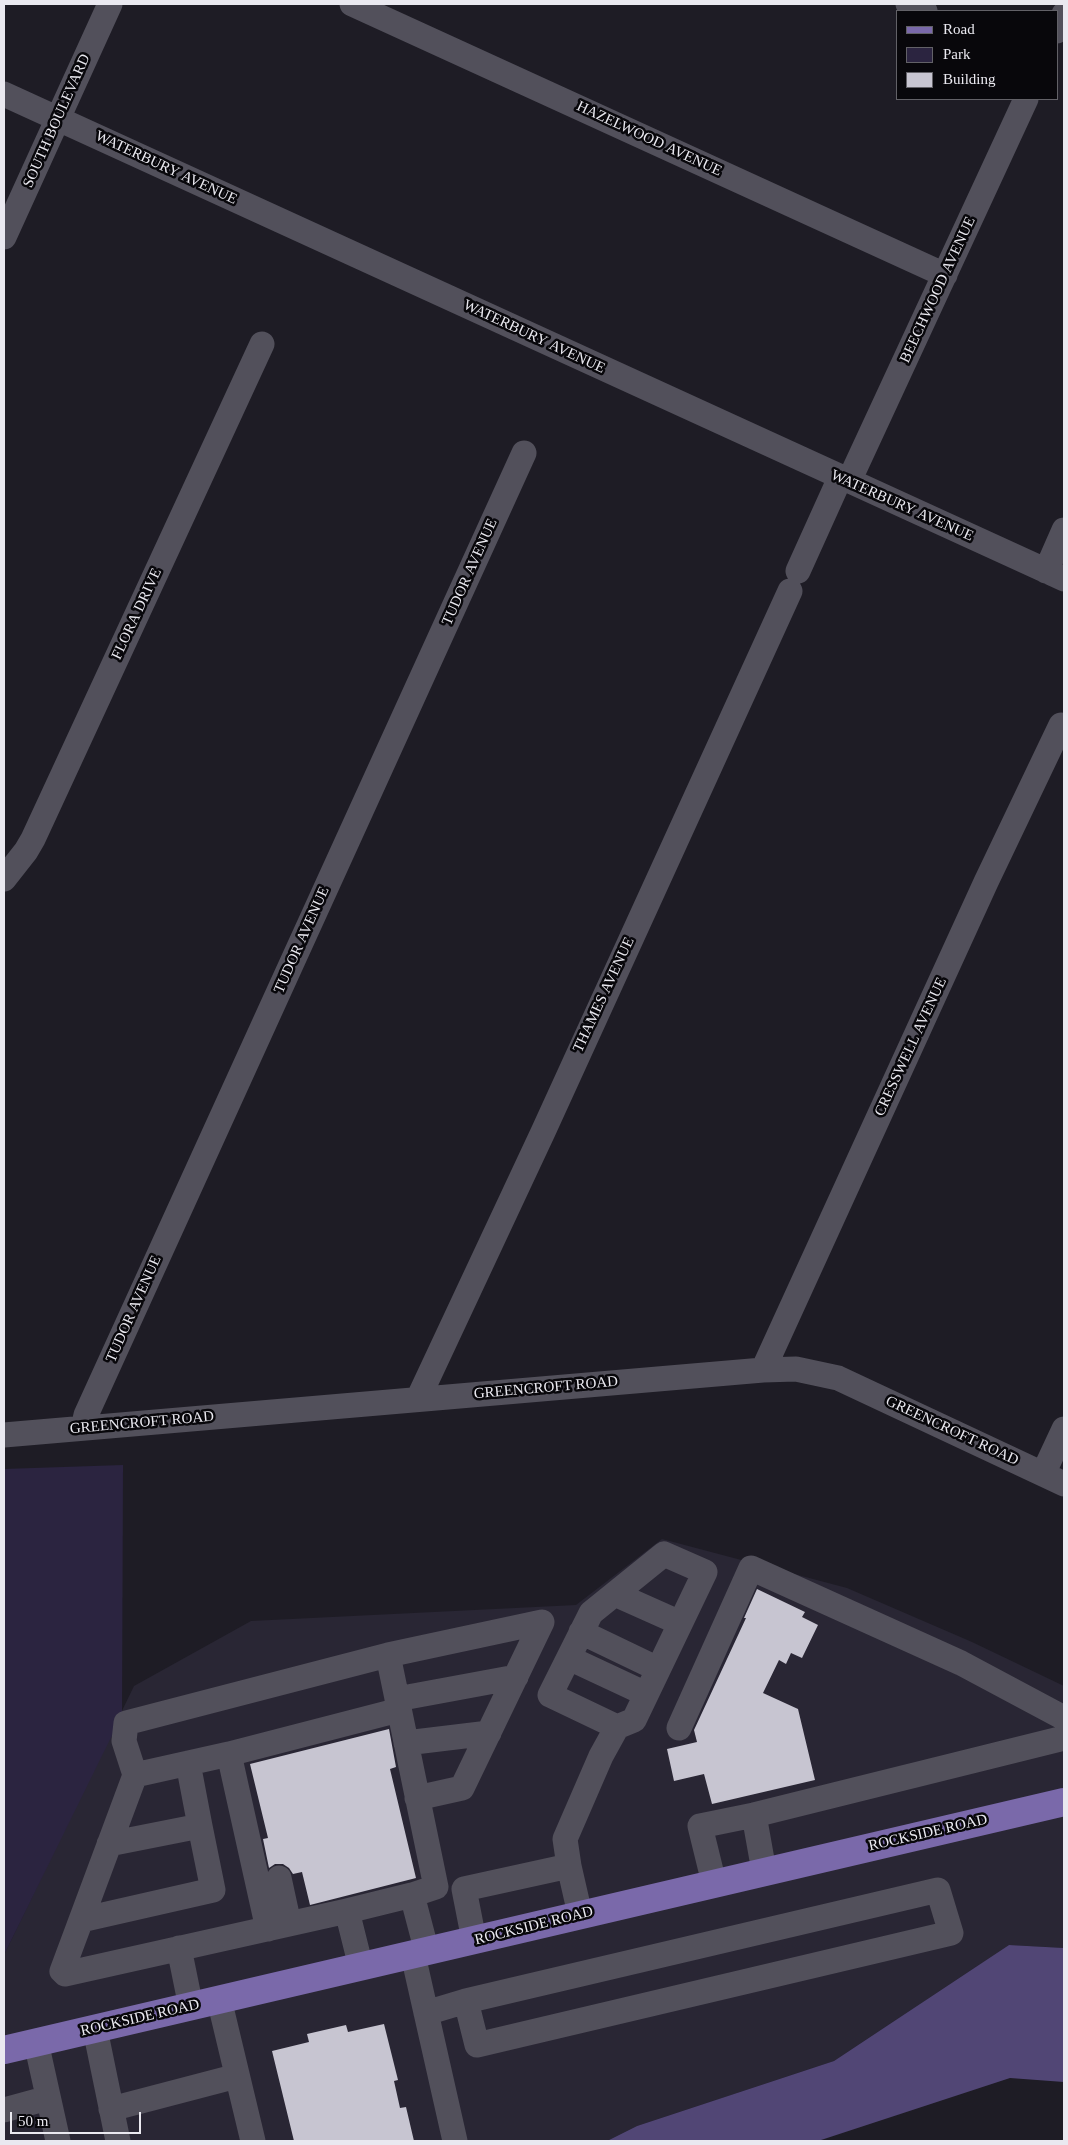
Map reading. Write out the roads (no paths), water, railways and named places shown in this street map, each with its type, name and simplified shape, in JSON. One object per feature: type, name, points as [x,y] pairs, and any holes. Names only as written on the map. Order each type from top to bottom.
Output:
[{"type":"main road","name":"ROCKSIDE ROAD","points":[[4,2050],[1064,1802]]},
{"type":"street","name":"SOUTH BOULEVARD","points":[[4,238],[110,4]]},
{"type":"street","name":"HAZELWOOD AVENUE","points":[[352,4],[945,275]]},
{"type":"street","points":[[908,4],[922,10]]},
{"type":"street","points":[[1058,29],[1064,14]]},
{"type":"street","name":"WATERBURY AVENUE","points":[[4,94],[1055,575]]},
{"type":"street","name":"BEECHWOOD AVENUE","points":[[794,581],[945,275],[1026,100]]},
{"type":"street","name":"FLORA DRIVE","points":[[4,879],[33,839],[262,344]]},
{"type":"street","name":"TUDOR AVENUE","points":[[82,1428],[90,1406],[524,453]]},
{"type":"street","points":[[1055,575],[1064,530]]},
{"type":"street","name":"THAMES AVENUE","points":[[418,1399],[539,1141],[794,581]]},
{"type":"street","name":"CRESSWELL AVENUE","points":[[763,1370],[982,891],[1061,725]]},
{"type":"street","name":"GREENCROFT ROAD","points":[[4,1435],[763,1370],[796,1369],[838,1378],[1054,1479]]},
{"type":"street","points":[[1054,1479],[1064,1429]]},
{"type":"street","points":[[580,1914],[565,1839],[617,1727],[634,1720],[705,1572],[664,1554],[591,1613],[550,1695],[617,1727]]},
{"type":"street","points":[[679,1728],[751,1568],[961,1663],[1064,1718]]},
{"type":"street","points":[[616,1594],[680,1623]]},
{"type":"street","points":[[388,1655],[417,1798],[436,1888],[347,1911],[64,1974],[62,1970],[135,1775],[124,1741],[126,1723],[388,1655],[542,1622],[462,1788],[417,1798]]},
{"type":"street","points":[[582,1632],[658,1670]]},
{"type":"street","points":[[569,1658],[646,1694]]},
{"type":"street","points":[[135,1775],[229,1754],[398,1704],[516,1677]]},
{"type":"street","points":[[406,1743],[489,1733]]},
{"type":"street","points":[[714,1883],[700,1826],[754,1815],[1064,1738]]},
{"type":"street","points":[[229,1754],[278,1926]]},
{"type":"street","points":[[81,1920],[213,1890],[188,1763]]},
{"type":"street","points":[[754,1815],[764,1871]]},
{"type":"street","points":[[109,1844],[200,1826]]},
{"type":"street","points":[[474,1940],[464,1889],[569,1866]]},
{"type":"street","points":[[278,1926],[279,1878]]},
{"type":"street","points":[[426,2013],[466,2001],[938,1890],[951,1934],[477,2045],[466,2001]]},
{"type":"street","points":[[412,1895],[426,2013],[454,2141]]},
{"type":"street","points":[[347,1911],[361,1967]]},
{"type":"street","points":[[179,1948],[190,2007]]},
{"type":"street","points":[[219,1999],[252,2141]]},
{"type":"street","points":[[94,2029],[118,2141]]},
{"type":"street","points":[[36,2042],[58,2141]]},
{"type":"street","points":[[111,2109],[237,2076]]},
{"type":"street","points":[[4,2110],[48,2098]]}]
